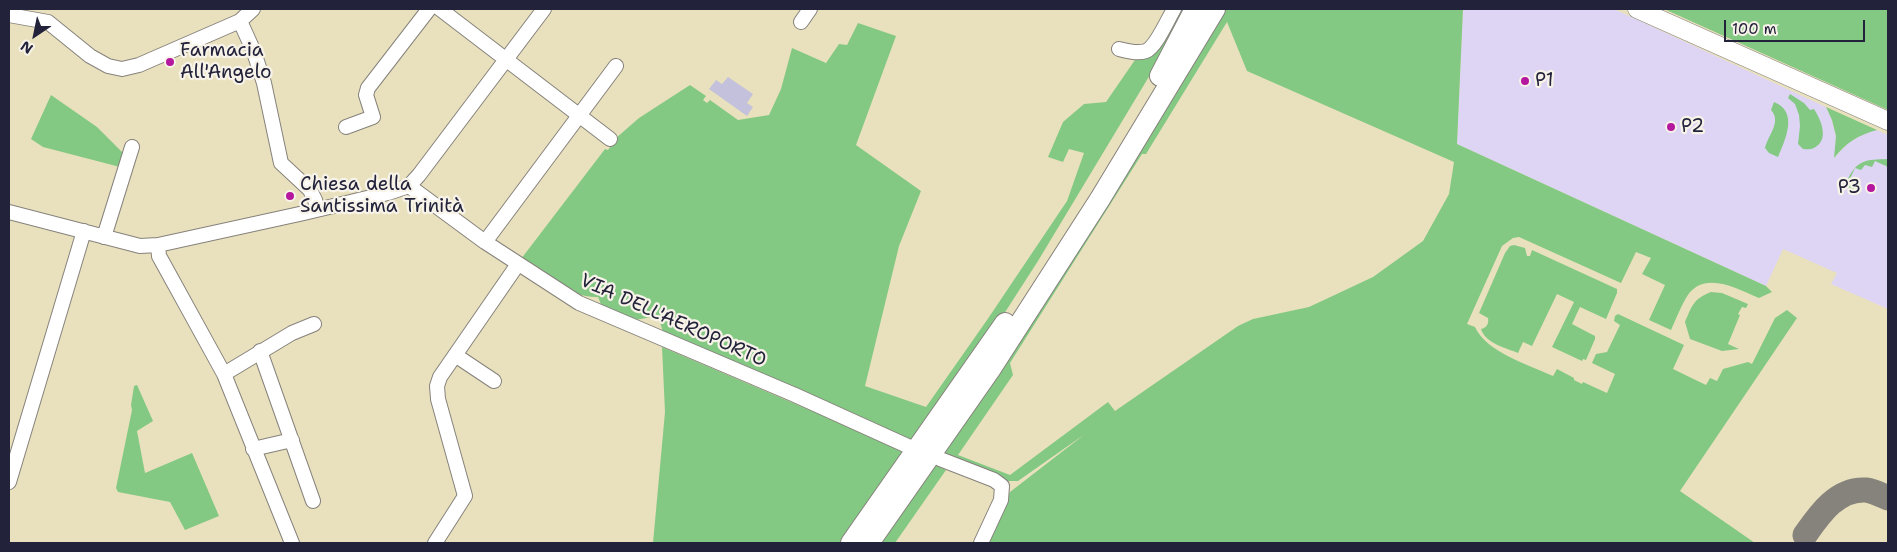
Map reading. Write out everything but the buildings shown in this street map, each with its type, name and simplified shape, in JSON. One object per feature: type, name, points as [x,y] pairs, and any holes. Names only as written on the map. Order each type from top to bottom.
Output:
[{"type":"highway","points":[[851,543],[998,333],[1063,233],[1156,82],[1195,9]]},
{"type":"highway","points":[[869,543],[990,370],[1100,199],[1215,9]]},
{"type":"main road","points":[[1637,9],[1888,121]]},
{"type":"street","points":[[9,15],[48,22],[90,56],[108,66],[122,69],[139,66],[240,22],[253,9]]},
{"type":"street","points":[[346,127],[374,117],[366,95],[368,88],[429,9]]},
{"type":"street","points":[[440,9],[610,139]]},
{"type":"street","points":[[9,212],[140,246],[158,245],[388,193],[409,186],[544,9]]},
{"type":"street","points":[[801,22],[810,9]]},
{"type":"street","points":[[1119,49],[1144,52],[1151,48],[1174,9]]},
{"type":"street","points":[[240,22],[254,52],[264,83],[281,164],[310,190],[316,200],[318,209]]},
{"type":"street","points":[[485,242],[616,66]]},
{"type":"street","points":[[104,237],[132,147]]},
{"type":"street","name":"VIA DELL'AEROPORTO","points":[[409,186],[485,242],[579,303],[802,398],[912,448]]},
{"type":"street","points":[[9,482],[84,231]]},
{"type":"street","points":[[158,245],[164,265],[224,374],[292,543]]},
{"type":"street","points":[[435,543],[466,496],[438,399],[437,386],[440,377],[518,264]]},
{"type":"street","points":[[224,374],[292,333],[314,324]]},
{"type":"street","points":[[260,351],[313,501]]},
{"type":"street","points":[[455,355],[494,381]]},
{"type":"street","points":[[253,449],[292,440]]},
{"type":"street","points":[[940,459],[994,480],[1002,486],[1001,500],[981,543]]},
{"type":"shaded area","points":[[1463,9],[1614,9],[1826,107],[1836,136],[1835,157],[1848,143],[1865,133],[1877,130],[1888,135],[1888,309],[1831,284],[1837,273],[1783,249],[1766,286],[1457,144]]},
{"type":"shaded area","points":[[728,77],[753,94],[747,103],[753,107],[747,116],[709,89],[716,80],[722,84]]},
{"type":"green space","points":[[1179,9],[1186,9],[1165,50],[1038,261],[973,362],[915,441],[663,332],[658,316],[635,320],[602,307],[598,297],[577,294],[557,284],[521,259],[605,149],[608,150],[616,138],[639,118],[690,85],[706,96],[703,100],[707,103],[710,100],[738,120],[769,115],[781,89],[792,48],[826,63],[839,44],[847,45],[858,23],[896,36],[856,145],[921,191],[899,246],[865,386],[926,407],[1067,201],[1084,153],[1069,149],[1063,162],[1048,157],[1063,122],[1084,104],[1106,102],[1137,57]]},
{"type":"green space","points":[[1221,9],[1463,9],[1457,144],[1766,286],[1772,292],[1759,298],[1731,286],[1711,283],[1701,284],[1693,289],[1686,298],[1671,330],[1649,320],[1665,285],[1642,274],[1651,258],[1636,252],[1621,283],[1519,237],[1513,238],[1502,246],[1467,324],[1475,327],[1488,344],[1509,357],[1553,376],[1557,369],[1582,384],[1583,382],[1607,393],[1615,374],[1592,363],[1596,354],[1607,352],[1620,325],[1614,321],[1615,316],[1618,314],[1684,345],[1673,369],[1706,385],[1710,378],[1717,381],[1723,369],[1748,362],[1752,364],[1775,318],[1787,310],[1797,318],[1680,491],[1755,543],[987,543],[1010,492],[1085,434],[1018,481],[1004,481],[941,453]],"holes":[[[1227,22],[1247,71],[1454,162],[1449,194],[1423,241],[1373,277],[1309,307],[1253,319],[1238,326],[1115,411],[1108,402],[1010,475],[958,455],[1013,375],[1010,363],[1142,154],[1146,154]]]},
{"type":"green space","points":[[1664,9],[1888,9],[1888,110]]},
{"type":"green space","points":[[1790,94],[1804,103],[1810,110],[1814,109],[1819,119],[1823,135],[1822,140],[1814,148],[1803,149],[1798,144],[1799,115],[1795,104],[1788,98]]},
{"type":"green space","points":[[51,95],[97,127],[124,154],[120,167],[43,147],[31,139]]},
{"type":"green space","points":[[1774,102],[1782,107],[1788,119],[1784,143],[1778,157],[1769,153],[1765,148],[1775,124],[1774,115],[1771,110]]},
{"type":"green space","points":[[1826,107],[1877,130],[1853,140],[1834,158],[1836,136]]},
{"type":"green space","points":[[1888,159],[1888,167],[1875,161],[1872,167],[1865,165],[1861,170],[1855,168],[1868,161]]},
{"type":"green space","points":[[1855,168],[1848,183],[1854,187],[1854,191],[1848,187],[1847,181]]},
{"type":"green space","points":[[1514,245],[1525,248],[1527,256],[1530,256],[1532,250],[1617,289],[1606,319],[1580,307],[1572,324],[1595,336],[1586,360],[1583,359],[1582,361],[1552,347],[1574,302],[1557,294],[1532,346],[1523,342],[1518,353],[1496,344],[1483,334],[1481,329],[1487,325],[1488,318],[1479,313],[1505,253],[1510,246]]},
{"type":"green space","points":[[1711,292],[1722,293],[1748,304],[1746,308],[1742,307],[1738,314],[1740,315],[1728,344],[1739,349],[1722,351],[1690,339],[1685,322],[1689,312],[1700,297]]},
{"type":"green space","points":[[662,347],[908,452],[845,543],[653,543],[665,412]]},
{"type":"green space","points":[[137,385],[153,421],[137,431],[145,473],[192,453],[219,516],[185,530],[170,502],[118,492],[116,488],[132,410],[134,386]]},
{"type":"green space","points":[[933,464],[946,470],[895,543],[878,543]]},
{"type":"taxiway","points":[[1805,535],[1823,511],[1846,493],[1866,490],[1888,498]]},
{"type":"place","name":"Farmacia All'Angelo","points":[[170,62]]},
{"type":"place","name":"P1","points":[[1525,81]]},
{"type":"place","name":"P2","points":[[1671,127]]},
{"type":"place","name":"P3","points":[[1871,188]]},
{"type":"place","name":"Chiesa della Santissima Trinità","points":[[290,196]]}]
